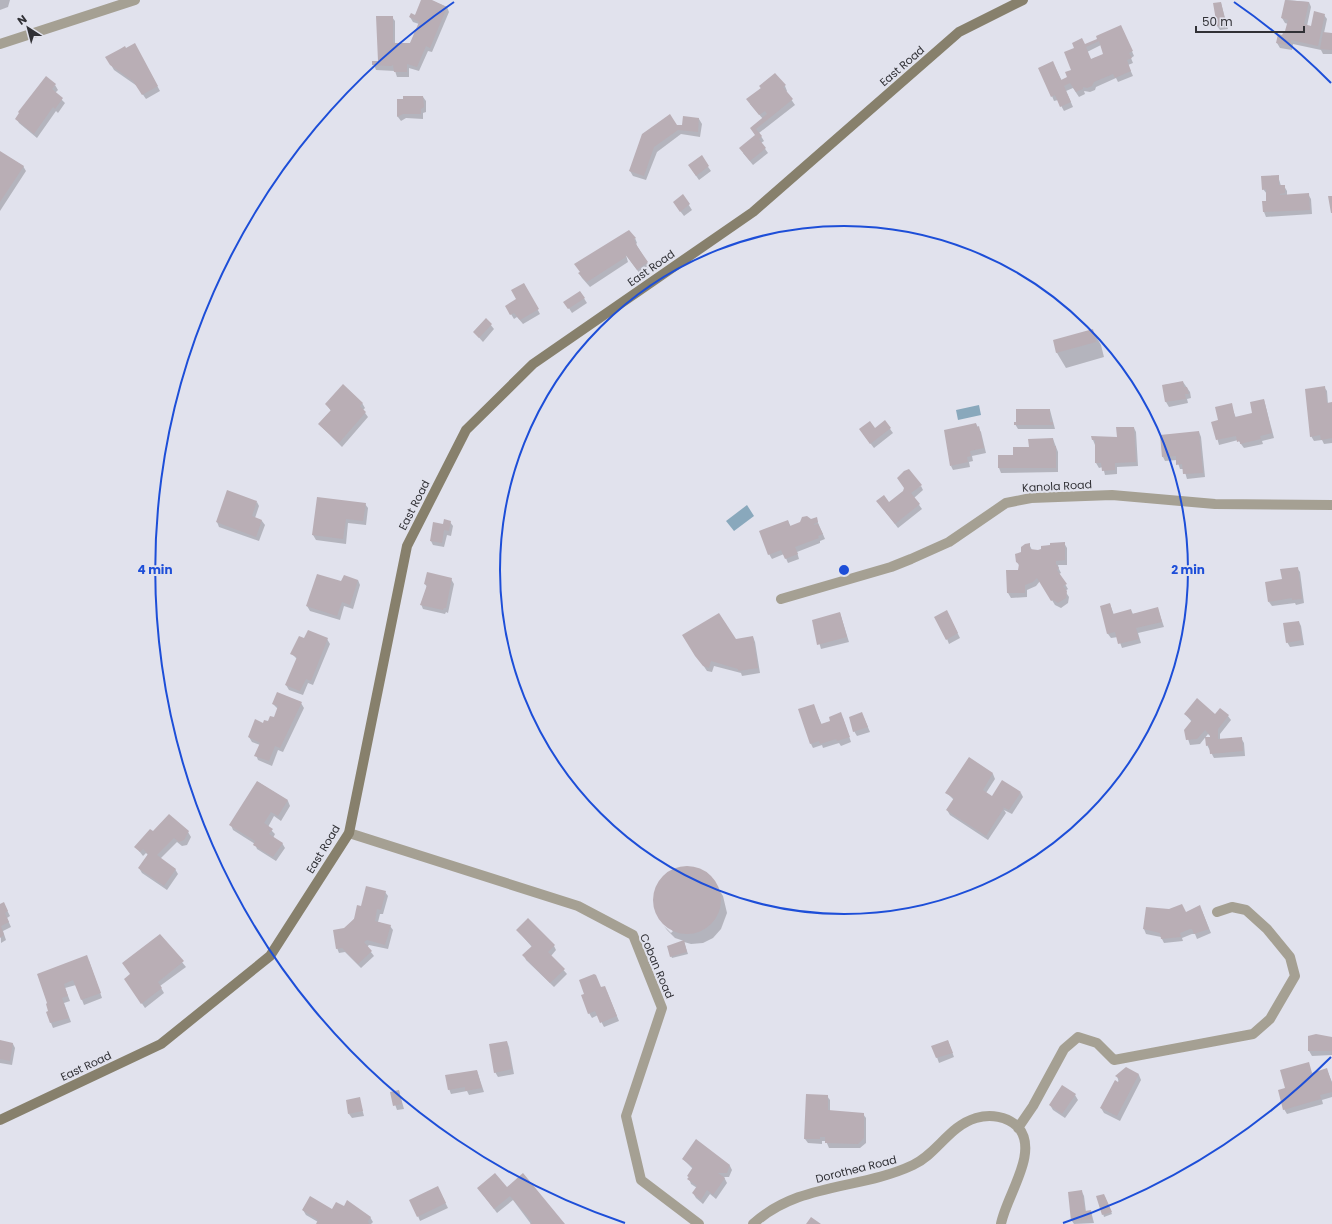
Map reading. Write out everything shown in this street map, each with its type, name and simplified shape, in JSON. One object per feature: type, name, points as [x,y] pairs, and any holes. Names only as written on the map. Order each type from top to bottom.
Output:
[{"type":"street","points":[[0,44],[135,0]]},
{"type":"street","name":"East Road","points":[[0,1120],[161,1044],[270,956],[349,833],[406,546],[466,430],[533,364],[753,212],[959,32],[1023,0]]},
{"type":"street","name":"Kanola Road","points":[[781,599],[891,567],[911,559],[949,542],[1006,503],[1031,498],[1112,495],[1216,504],[1332,505]]},
{"type":"street","name":"Coban Road","points":[[349,833],[578,906],[633,935],[662,1008],[626,1116],[641,1180],[699,1224]]},
{"type":"street","points":[[1002,1224],[1025,1158],[1026,1146],[1018,1128],[1033,1106],[1064,1049],[1078,1037],[1097,1043],[1114,1060],[1253,1034],[1270,1019],[1294,976],[1290,957],[1267,928],[1246,910],[1232,907],[1217,912]]},
{"type":"street","name":"Dorothea Road","points":[[753,1224],[770,1209],[800,1196],[885,1176],[916,1164],[954,1130],[976,1118],[1000,1117],[1011,1121],[1018,1128]]},
{"type":"water","points":[[979,405],[981,415],[958,420],[956,410]]},
{"type":"water","points":[[747,505],[754,516],[734,531],[726,521]]},
{"type":"building","points":[[421,0],[432,0],[447,7],[430,48],[426,46],[417,67],[407,64],[407,72],[394,72],[393,65],[372,65],[372,61],[378,61],[376,16],[393,16],[393,43],[410,43],[419,22],[409,17],[411,13],[415,15]]},
{"type":"building","points":[[1285,0],[1309,2],[1304,24],[1311,26],[1314,11],[1325,14],[1318,46],[1291,40],[1290,46],[1276,43],[1278,34],[1282,35],[1285,31],[1288,20],[1281,18]]},
{"type":"building","points":[[1221,2],[1226,24],[1217,26],[1213,3]]},
{"type":"building","points":[[1121,25],[1133,51],[1129,53],[1132,58],[1127,60],[1131,71],[1115,78],[1113,74],[1094,82],[1092,86],[1087,88],[1083,87],[1083,89],[1076,92],[1070,83],[1064,86],[1071,102],[1060,107],[1055,95],[1051,97],[1038,68],[1053,61],[1061,80],[1067,77],[1065,72],[1071,70],[1064,52],[1074,48],[1072,43],[1082,38],[1085,44],[1097,39],[1096,36]],"holes":[[[1099,41],[1103,54],[1091,59],[1086,47]]]},
{"type":"building","points":[[1323,32],[1332,33],[1332,50],[1320,49]]},
{"type":"building","points":[[135,43],[158,86],[142,95],[133,81],[110,65],[105,57],[125,46],[126,48]]},
{"type":"building","points":[[775,73],[786,85],[783,87],[793,99],[756,129],[762,136],[759,139],[766,148],[750,161],[739,148],[755,135],[750,128],[767,114],[765,111],[759,115],[746,99],[761,88],[759,86]]},
{"type":"building","points":[[46,76],[56,84],[52,89],[63,98],[55,109],[53,107],[34,134],[15,119],[19,113],[18,112]]},
{"type":"building","points":[[403,96],[423,96],[424,107],[421,109],[421,114],[403,114],[397,117],[397,99],[403,99]]},
{"type":"building","points":[[670,114],[677,125],[682,125],[683,116],[699,118],[698,132],[678,130],[654,147],[644,176],[629,171],[642,134]]},
{"type":"building","points":[[0,151],[24,166],[0,202]]},
{"type":"building","points":[[702,155],[709,166],[696,176],[688,165]]},
{"type":"building","points":[[1279,175],[1279,185],[1285,185],[1285,193],[1280,195],[1309,193],[1310,210],[1263,212],[1262,201],[1266,201],[1266,189],[1262,190],[1261,176]]},
{"type":"building","points":[[683,194],[690,204],[680,212],[673,202]]},
{"type":"building","points":[[1328,196],[1332,196],[1332,213],[1331,213]]},
{"type":"building","points":[[629,230],[636,238],[634,239],[637,246],[648,262],[637,270],[625,254],[626,257],[587,282],[578,273],[580,272],[574,264]]},
{"type":"building","points":[[524,283],[539,309],[520,320],[514,313],[510,315],[505,306],[516,299],[511,290]]},
{"type":"building","points":[[580,291],[585,298],[568,309],[563,302]]},
{"type":"building","points":[[486,318],[492,324],[479,338],[473,332]]},
{"type":"building","points":[[1093,329],[1096,342],[1056,353],[1053,340]]},
{"type":"building","points":[[1183,381],[1184,387],[1187,387],[1189,394],[1185,394],[1186,399],[1165,402],[1162,385]]},
{"type":"building","points":[[343,384],[363,403],[360,406],[366,412],[339,443],[318,424],[331,410],[325,404]]},
{"type":"building","points":[[1325,386],[1327,403],[1332,402],[1332,438],[1321,440],[1320,435],[1310,437],[1305,389]]},
{"type":"building","points":[[1264,399],[1272,433],[1260,436],[1261,439],[1240,444],[1240,441],[1237,442],[1236,436],[1216,440],[1211,422],[1218,420],[1215,407],[1232,403],[1235,417],[1252,413],[1250,402]]},
{"type":"building","points":[[1016,409],[1050,409],[1050,422],[1053,422],[1053,425],[1014,425],[1014,422],[1016,422]]},
{"type":"building","points":[[885,420],[891,428],[870,444],[859,429],[870,421],[875,428]]},
{"type":"building","points":[[976,423],[977,427],[979,426],[984,448],[970,451],[971,456],[967,457],[968,462],[950,466],[944,430]]},
{"type":"building","points":[[1116,427],[1134,427],[1136,462],[1115,463],[1115,470],[1102,471],[1101,463],[1095,463],[1095,440],[1092,440],[1091,436],[1117,437]]},
{"type":"building","points":[[1199,431],[1203,473],[1183,474],[1182,464],[1176,465],[1176,456],[1162,457],[1160,435]]},
{"type":"building","points":[[1053,438],[1054,446],[1056,446],[1056,468],[998,468],[998,455],[1013,455],[1013,447],[1029,447],[1028,439]]},
{"type":"building","points":[[909,469],[922,485],[911,493],[920,504],[895,524],[876,501],[884,495],[889,502],[903,491],[904,488],[897,478],[904,471]]},
{"type":"building","points":[[227,490],[257,501],[252,516],[262,520],[256,537],[216,522]]},
{"type":"building","points":[[317,497],[366,503],[363,521],[346,519],[343,539],[312,535]]},
{"type":"building","points":[[807,516],[811,519],[817,517],[818,522],[814,525],[818,524],[823,534],[818,536],[819,538],[795,547],[798,554],[785,559],[781,550],[768,555],[759,531],[788,520],[790,526],[800,522],[802,517]]},
{"type":"building","points":[[444,519],[451,521],[449,531],[444,530],[442,543],[430,541],[433,522],[443,524]]},
{"type":"building","points":[[1065,542],[1065,560],[1056,561],[1056,564],[1059,568],[1057,570],[1067,584],[1063,586],[1067,591],[1066,598],[1058,603],[1053,600],[1051,601],[1037,578],[1033,582],[1025,585],[1025,593],[1007,593],[1006,570],[1018,570],[1019,564],[1016,562],[1015,554],[1021,552],[1021,547],[1030,543],[1030,549],[1038,550],[1041,549],[1041,546],[1050,545],[1050,543]]},
{"type":"building","points":[[1298,567],[1302,599],[1292,600],[1292,598],[1268,602],[1265,582],[1282,579],[1280,569]]},
{"type":"building","points":[[427,572],[452,578],[446,608],[443,610],[420,605],[427,585],[424,584]]},
{"type":"building","points":[[317,574],[341,581],[344,575],[358,580],[350,605],[342,602],[337,616],[306,606]]},
{"type":"building","points":[[1110,603],[1113,614],[1131,609],[1132,614],[1158,607],[1162,622],[1136,628],[1139,639],[1118,644],[1115,632],[1107,634],[1100,606]]},
{"type":"building","points":[[947,610],[958,633],[946,640],[934,617]]},
{"type":"building","points":[[840,612],[847,637],[817,645],[812,620]]},
{"type":"building","points":[[719,613],[736,639],[753,636],[758,668],[738,671],[738,669],[711,661],[709,668],[703,666],[695,656],[682,635]]},
{"type":"building","points":[[1299,621],[1302,640],[1286,643],[1283,623]]},
{"type":"building","points":[[308,630],[328,638],[311,681],[306,679],[300,691],[285,685],[297,657],[290,654],[299,636],[304,638]]},
{"type":"building","points":[[277,692],[302,702],[280,748],[275,746],[269,761],[254,756],[260,743],[248,737],[255,719],[263,723],[264,720],[268,721],[270,716],[274,717],[278,706],[272,704]]},
{"type":"building","points":[[1197,698],[1215,714],[1220,708],[1229,715],[1218,729],[1218,739],[1242,737],[1243,751],[1210,754],[1209,745],[1206,746],[1205,737],[1210,737],[1210,735],[1205,730],[1197,739],[1186,740],[1184,730],[1192,720],[1184,714]]},
{"type":"building","points":[[814,704],[821,724],[830,721],[829,717],[841,712],[850,737],[837,741],[836,739],[820,744],[819,741],[810,744],[798,709]]},
{"type":"building","points":[[862,712],[868,727],[853,732],[849,717]]},
{"type":"building","points":[[969,757],[993,773],[983,790],[992,796],[1002,780],[1021,792],[1009,810],[1001,806],[1004,808],[986,836],[946,810],[954,798],[945,793]]},
{"type":"building","points":[[257,781],[288,800],[278,816],[271,812],[264,823],[273,829],[269,834],[283,843],[273,857],[253,845],[255,841],[229,825]]},
{"type":"building","points":[[169,814],[189,831],[184,840],[179,842],[174,838],[157,855],[176,869],[164,886],[138,868],[148,854],[143,849],[140,852],[134,847],[150,829],[153,831]]},
{"type":"building","points":[[687,866],[700,868],[711,876],[719,887],[721,900],[719,913],[711,924],[700,932],[687,934],[674,932],[663,924],[655,913],[653,900],[655,887],[663,876],[674,868]]},
{"type":"building","points":[[366,886],[386,891],[381,910],[377,909],[375,921],[391,925],[385,945],[367,940],[364,942],[372,951],[358,964],[342,948],[336,949],[333,930],[344,928],[354,919],[357,905],[361,906]]},
{"type":"building","points":[[4,902],[8,911],[5,913],[9,922],[1,926],[4,935],[0,938],[0,904]]},
{"type":"building","points":[[1182,904],[1186,912],[1200,905],[1209,929],[1194,934],[1192,929],[1190,929],[1180,933],[1181,937],[1161,939],[1160,933],[1143,929],[1146,907],[1169,909]]},
{"type":"building","points":[[528,918],[555,945],[548,952],[565,969],[550,983],[522,955],[532,946],[516,930]]},
{"type":"building","points":[[160,934],[184,961],[158,982],[162,988],[141,1004],[124,979],[130,974],[122,963]]},
{"type":"building","points":[[684,940],[687,952],[670,957],[667,946]]},
{"type":"building","points":[[87,955],[101,993],[81,1000],[73,980],[64,984],[68,996],[62,998],[69,1018],[50,1023],[46,1012],[48,1011],[47,1003],[37,974]]},
{"type":"building","points":[[594,974],[596,975],[601,987],[605,986],[617,1016],[600,1023],[595,1011],[588,1014],[581,995],[584,994],[579,980]]},
{"type":"building","points":[[1316,1034],[1332,1037],[1332,1051],[1308,1051],[1308,1036]]},
{"type":"building","points":[[0,1040],[13,1043],[10,1061],[0,1059]]},
{"type":"building","points":[[948,1040],[953,1053],[936,1058],[931,1046]]},
{"type":"building","points":[[507,1041],[512,1069],[494,1073],[489,1044]]},
{"type":"building","points":[[1309,1062],[1312,1073],[1327,1068],[1332,1084],[1332,1092],[1320,1095],[1321,1099],[1283,1110],[1278,1090],[1285,1088],[1280,1070]]},
{"type":"building","points":[[1126,1067],[1139,1074],[1117,1116],[1100,1108],[1115,1080],[1118,1082],[1120,1079],[1115,1076]]},
{"type":"building","points":[[477,1070],[482,1088],[465,1091],[465,1087],[448,1090],[445,1075]]},
{"type":"building","points":[[1062,1085],[1076,1094],[1062,1114],[1049,1105]]},
{"type":"building","points":[[399,1090],[402,1104],[393,1106],[390,1092]]},
{"type":"building","points":[[806,1094],[828,1095],[828,1110],[864,1113],[864,1138],[858,1144],[825,1143],[825,1137],[820,1137],[820,1139],[804,1139]]},
{"type":"building","points":[[360,1097],[363,1111],[348,1114],[346,1100]]},
{"type":"building","points":[[696,1139],[730,1165],[727,1173],[718,1173],[725,1178],[713,1195],[707,1190],[701,1200],[692,1193],[697,1186],[687,1179],[689,1177],[687,1176],[693,1167],[682,1159]]},
{"type":"building","points":[[495,1173],[507,1187],[523,1173],[565,1224],[530,1224],[532,1222],[510,1196],[494,1209],[477,1188]]},
{"type":"building","points":[[438,1186],[446,1203],[417,1217],[409,1200]]},
{"type":"building","points":[[1082,1190],[1085,1211],[1091,1210],[1092,1219],[1071,1221],[1068,1192]]},
{"type":"building","points":[[1104,1194],[1112,1212],[1102,1215],[1096,1196]]},
{"type":"building","points":[[310,1196],[332,1209],[336,1202],[344,1206],[347,1200],[371,1217],[368,1221],[369,1224],[316,1224],[318,1220],[302,1210]]},
{"type":"building","points":[[811,1217],[821,1224],[806,1224]]}]
